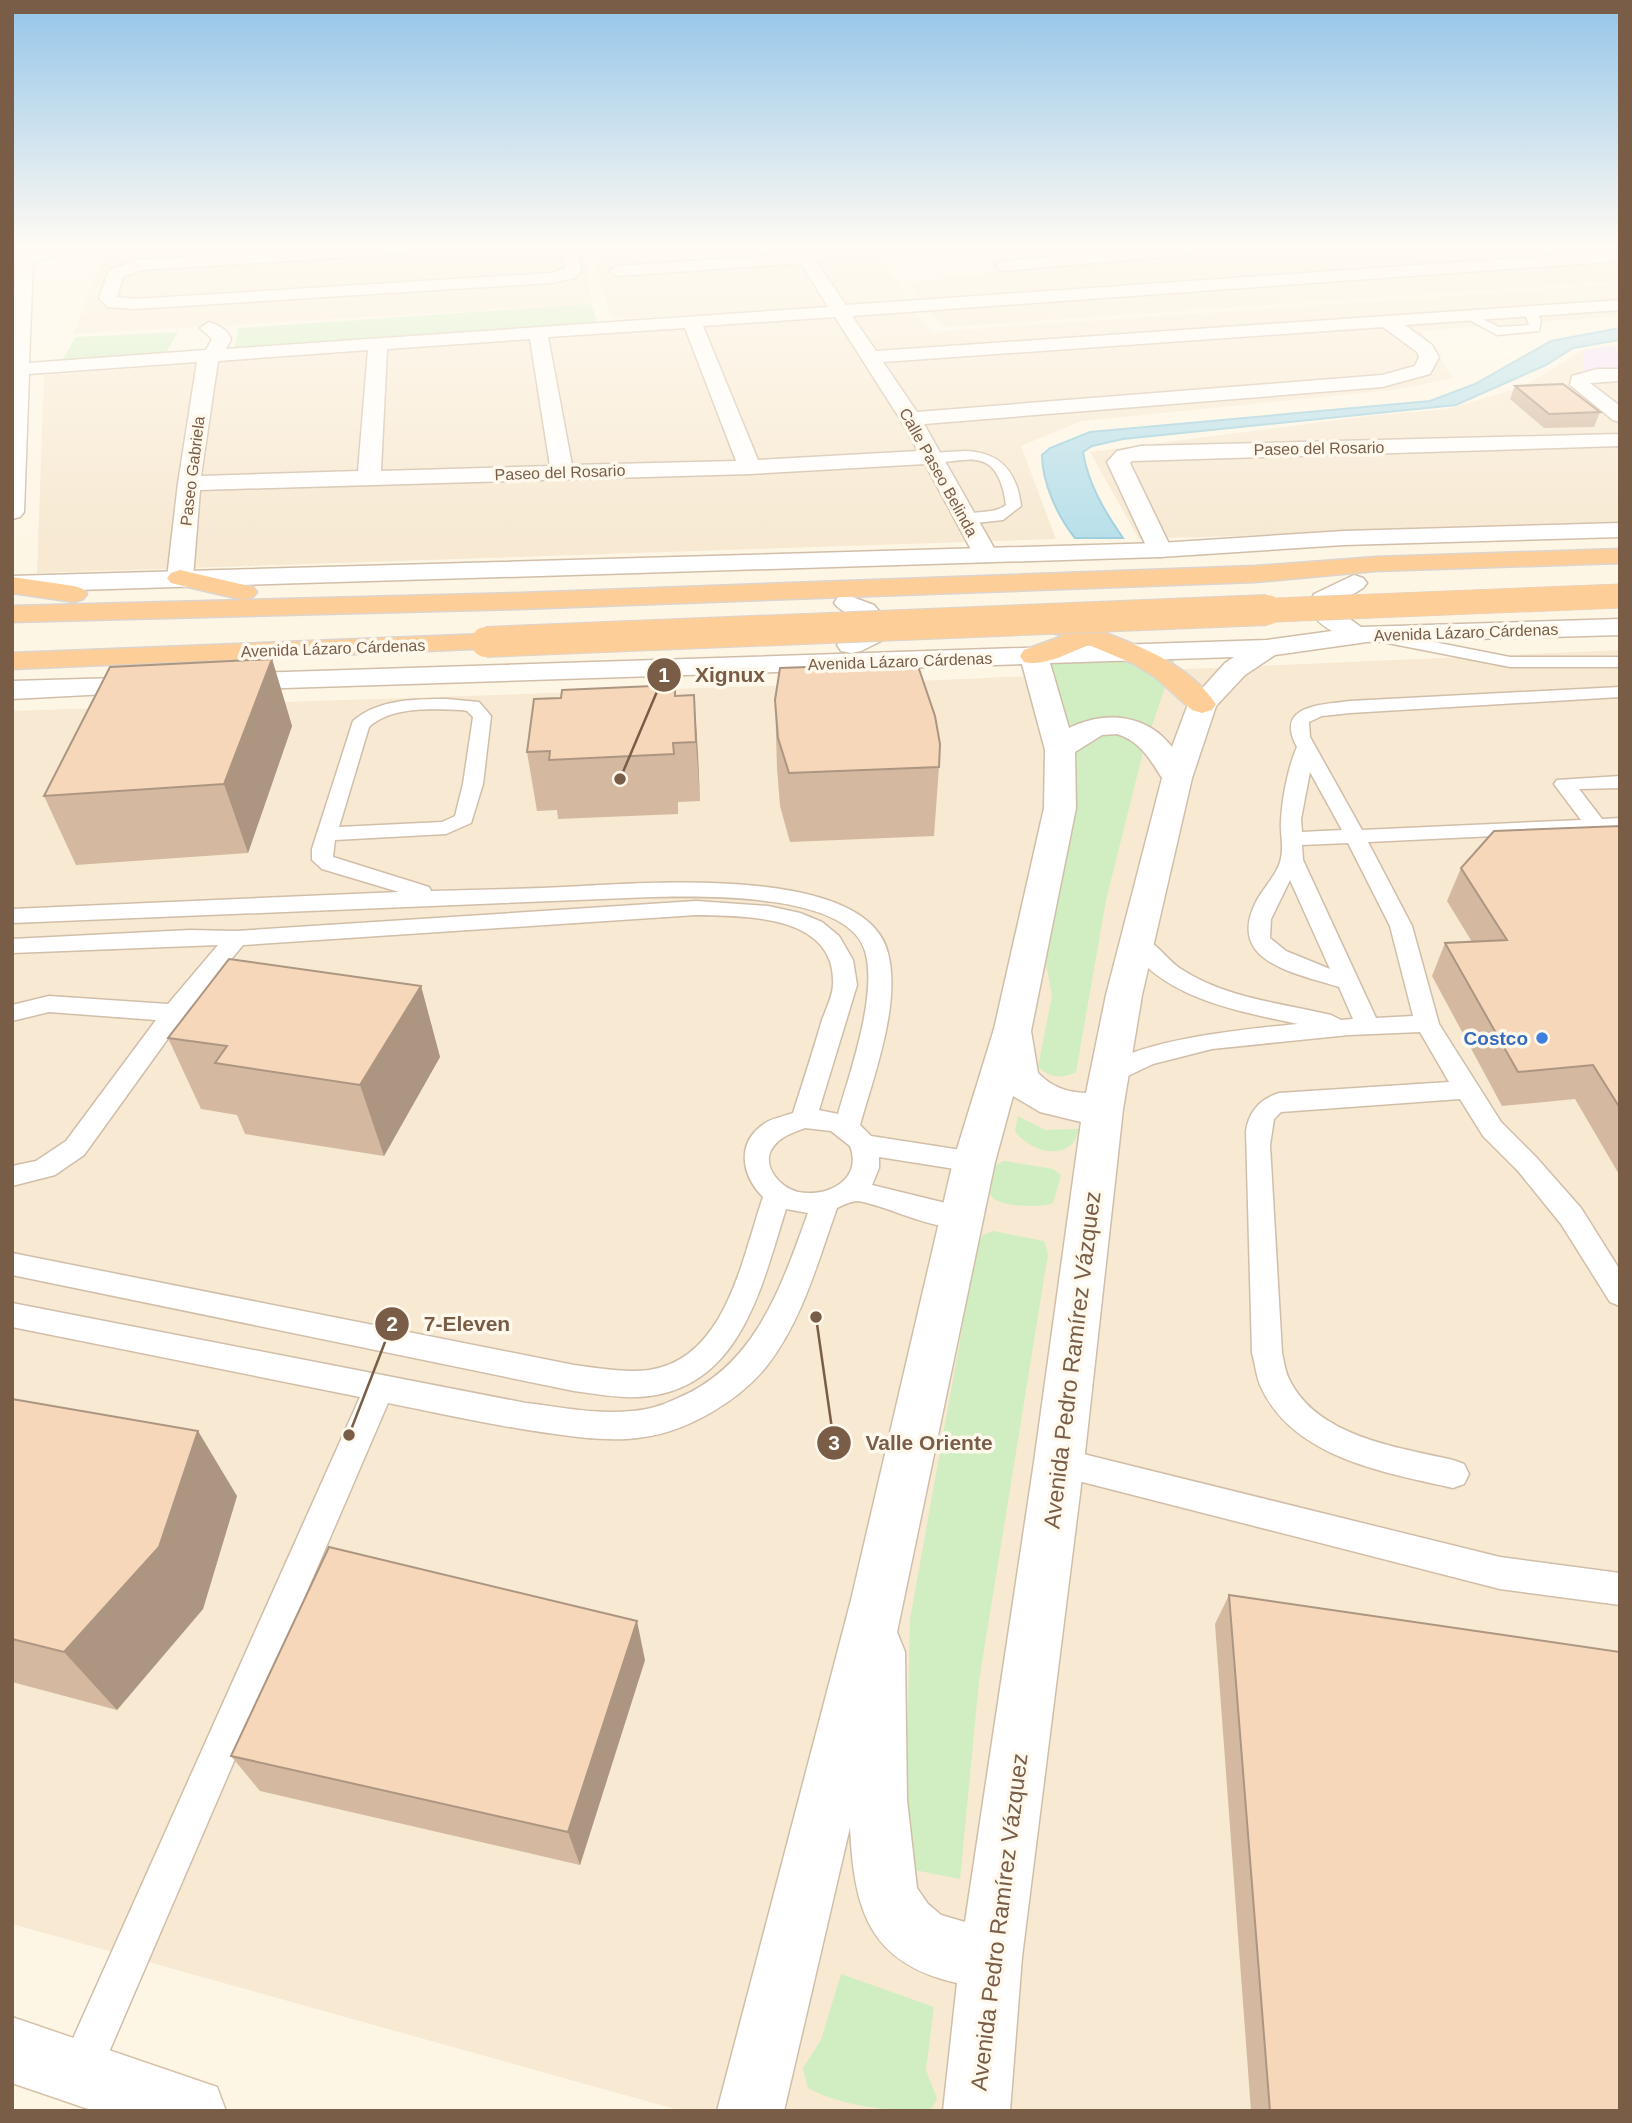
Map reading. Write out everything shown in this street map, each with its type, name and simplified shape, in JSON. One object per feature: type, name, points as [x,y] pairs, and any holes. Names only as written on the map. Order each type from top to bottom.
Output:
[{"type":"highway","points":[[12,614],[520,601],[1255,574],[1376,564],[1620,556]]},
{"type":"highway","points":[[520,601],[597,609],[1201,597],[1354,583],[1620,569]]},
{"type":"highway","points":[[180,578],[326,605]]},
{"type":"highway","points":[[12,584],[205,608]]},
{"type":"highway","name":"Avenida Lázaro Cárdenas","points":[[17,661],[1620,596]]},
{"type":"highway","points":[[979,602],[1042,640],[1088,637],[1201,597]]},
{"type":"highway","points":[[1042,640],[1072,610],[1099,599]]},
{"type":"highway","points":[[1088,637],[1130,652],[1176,677],[1202,704]]},
{"type":"highway","points":[[17,661],[272,680]]},
{"type":"street","points":[[12,512],[21,369],[17,347]]},
{"type":"street","name":"Paseo Gabriela","points":[[190,347],[205,358]]},
{"type":"street","name":"Paseo Gabriela","points":[[180,578],[188,483],[205,358],[215,347]]},
{"type":"street","points":[[21,369],[331,347]]},
{"type":"street","points":[[369,477],[378,347]]},
{"type":"street","points":[[541,347],[562,472]]},
{"type":"street","points":[[702,347],[750,467]]},
{"type":"street","name":"Calle Paseo Belinda","points":[[864,347],[911,419],[986,555]]},
{"type":"street","points":[[870,357],[1013,347]]},
{"type":"street","points":[[911,419],[1382,381],[1410,376],[1423,370],[1429,357],[1422,347]]},
{"type":"street","points":[[1620,374],[1597,375],[1578,380],[1580,385],[1620,416]]},
{"type":"street","name":"Paseo del Rosario","points":[[1160,550],[1118,462],[1125,456],[1163,452],[1620,440]]},
{"type":"street","name":"Paseo del Rosario","points":[[188,483],[750,467],[930,457]]},
{"type":"street","points":[[12,584],[1160,550],[1344,538],[1620,530]]},
{"type":"street","points":[[1354,583],[1322,600],[1320,608],[1331,620],[1367,634]]},
{"type":"street","points":[[735,666],[819,654],[865,640],[873,634],[875,622],[865,611],[847,603]]},
{"type":"street","name":"Avenida Lázaro Cárdenas","points":[[12,690],[735,666],[1042,640],[1130,652],[1267,648],[1367,634],[1620,627]]},
{"type":"street","points":[[750,2111],[878,1600],[974,1162],[1013,1029],[1060,808],[1060,750],[1042,640]]},
{"type":"street","name":"Avenida Pedro Ramírez Vázquez","points":[[976,2111],[990,1957],[1059,1462],[1106,1092],[1137,942],[1177,778],[1202,704],[1235,669],[1267,648]]},
{"type":"street","points":[[1060,750],[1070,739],[1090,729],[1102,726],[1124,727],[1152,741],[1177,778]]},
{"type":"street","points":[[1013,1029],[1017,1067],[1020,1077],[1031,1089],[1059,1104],[1106,1092]]},
{"type":"street","points":[[878,1600],[880,1797],[888,1891],[896,1912],[910,1930],[931,1945],[956,1953],[990,1957]]},
{"type":"street","points":[[12,2050],[192,2111]]},
{"type":"lane","points":[[930,457],[983,457],[995,460],[1002,467],[1014,506],[1003,515],[966,519]]},
{"type":"lane","points":[[1367,634],[1510,662],[1620,662]]},
{"type":"lane","points":[[1620,692],[1318,711],[1300,719],[1298,726],[1305,749],[1355,836],[1401,926],[1427,1024],[1464,1090],[1492,1129],[1565,1208],[1620,1294]]},
{"type":"lane","points":[[327,834],[446,828],[460,823],[467,814],[479,747],[482,716],[473,706],[399,708],[377,712],[364,719],[357,734],[327,834],[321,855],[329,864],[439,897]]},
{"type":"lane","points":[[1305,749],[1291,849],[1258,925],[1258,939],[1270,953],[1284,960],[1347,982]]},
{"type":"lane","points":[[1596,825],[1564,784],[1620,782]]},
{"type":"lane","points":[[1291,849],[1355,836],[1620,824]]},
{"type":"lane","points":[[1291,849],[1347,982],[1358,1026]]},
{"type":"lane","points":[[12,916],[439,897],[714,890],[790,898],[830,909],[854,922],[870,936],[878,954],[881,971],[879,997],[855,1136],[867,1167],[854,1190],[825,1203],[794,1202],[777,1195],[760,1179],[756,1172],[755,1156],[758,1147],[776,1128],[804,1119],[823,1119],[855,1136],[974,1162]]},
{"type":"lane","points":[[425,925],[439,897]]},
{"type":"lane","points":[[12,946],[190,937],[236,938],[696,908],[771,912],[802,922],[820,933],[840,951],[846,967],[845,985],[804,1119]]},
{"type":"lane","points":[[12,1176],[46,1169],[75,1148],[174,1013],[236,938]]},
{"type":"lane","points":[[1137,942],[1158,964],[1197,987],[1229,998],[1358,1026]]},
{"type":"lane","points":[[12,1013],[49,1004],[174,1013]]},
{"type":"lane","points":[[1106,1092],[1146,1057],[1186,1046],[1358,1026],[1427,1024]]},
{"type":"lane","points":[[1453,1474],[1357,1448],[1323,1433],[1302,1418],[1275,1383],[1267,1353],[1257,1145],[1261,1115],[1268,1107],[1279,1102],[1464,1090]]},
{"type":"lane","points":[[854,1190],[910,1207],[962,1218]]},
{"type":"lane","points":[[12,1264],[574,1378],[622,1384],[659,1381],[688,1369],[717,1346],[735,1313],[777,1195]]},
{"type":"lane","points":[[12,1315],[379,1390],[526,1417],[604,1424],[643,1424],[714,1398],[744,1372],[766,1346],[789,1302],[825,1203]]},
{"type":"lane","points":[[79,2072],[379,1390]]},
{"type":"lane","points":[[1059,1462],[1500,1573],[1620,1589]]},
{"type":"shaded area","points":[[420,347],[1432,347],[1453,378],[1394,390],[1082,421],[1021,446],[1056,539],[37,573],[44,375]]},
{"type":"shaded area","points":[[1620,347],[1620,524],[1139,539],[1090,452],[1369,416],[1448,409],[1524,386],[1583,350]]},
{"type":"shaded area","points":[[1620,347],[1620,372],[1583,373],[1583,350]]},
{"type":"shaded area","points":[[1620,650],[1620,2111],[682,2111],[12,1924],[12,711],[918,681]]},
{"type":"green space","points":[[70,347],[169,347],[166,353],[61,362]]},
{"type":"green space","points":[[1171,656],[1174,661],[1143,752],[1106,900],[1076,1072],[1066,1076],[1052,1075],[1038,1067],[1052,996],[1041,936],[1050,903],[1043,660]]},
{"type":"green space","points":[[1018,1116],[1045,1130],[1079,1129],[1072,1144],[1065,1149],[1042,1150],[1026,1142],[1015,1131]]},
{"type":"green space","points":[[1004,1161],[1053,1169],[1061,1175],[1053,1203],[1022,1206],[993,1198],[989,1191],[992,1174],[996,1165]]},
{"type":"green space","points":[[993,1231],[1044,1241],[1048,1254],[979,1681],[960,1879],[904,1868],[910,1619],[977,1246],[983,1235]]},
{"type":"green space","points":[[841,1974],[934,2007],[926,2070],[937,2099],[930,2111],[852,2104],[808,2088],[803,2068],[821,2040]]},
{"type":"water","points":[[1540,347],[1578,347],[1546,365],[1456,405],[1123,439],[1092,446],[1083,452],[1085,464],[1104,508],[1123,538],[1075,538],[1057,510],[1045,477],[1042,455],[1050,448],[1090,432],[1430,401],[1475,384]]},
{"type":"building","points":[[1563,384],[1600,412],[1549,414],[1515,386]]},
{"type":"building","points":[[272,659],[224,784],[44,796],[110,667]]},
{"type":"building","points":[[917,663],[935,716],[940,744],[939,767],[789,773],[778,738],[775,700],[780,668]]},
{"type":"building","points":[[675,685],[675,696],[694,695],[696,742],[673,743],[674,754],[549,760],[550,751],[527,752],[534,699],[561,698],[562,690]]},
{"type":"building","name":"Costco","points":[[1620,826],[1620,1108],[1593,1065],[1518,1072],[1445,943],[1507,940],[1461,868],[1494,831]]},
{"type":"building","points":[[229,959],[421,986],[360,1085],[215,1063],[227,1046],[168,1038]]},
{"type":"building","points":[[12,1399],[198,1431],[159,1547],[64,1652],[12,1639]]},
{"type":"building","points":[[329,1547],[637,1621],[568,1832],[231,1756]]},
{"type":"building","points":[[1229,1595],[1620,1652],[1620,2111],[1270,2111]]},
{"type":"place","name":"Xignux","points":[[620,779]]},
{"type":"place","name":"Costco","points":[[1542,1038]]},
{"type":"place","name":"Valle Oriente","points":[[816,1317]]},
{"type":"place","name":"7-Eleven","points":[[349,1435]]}]
